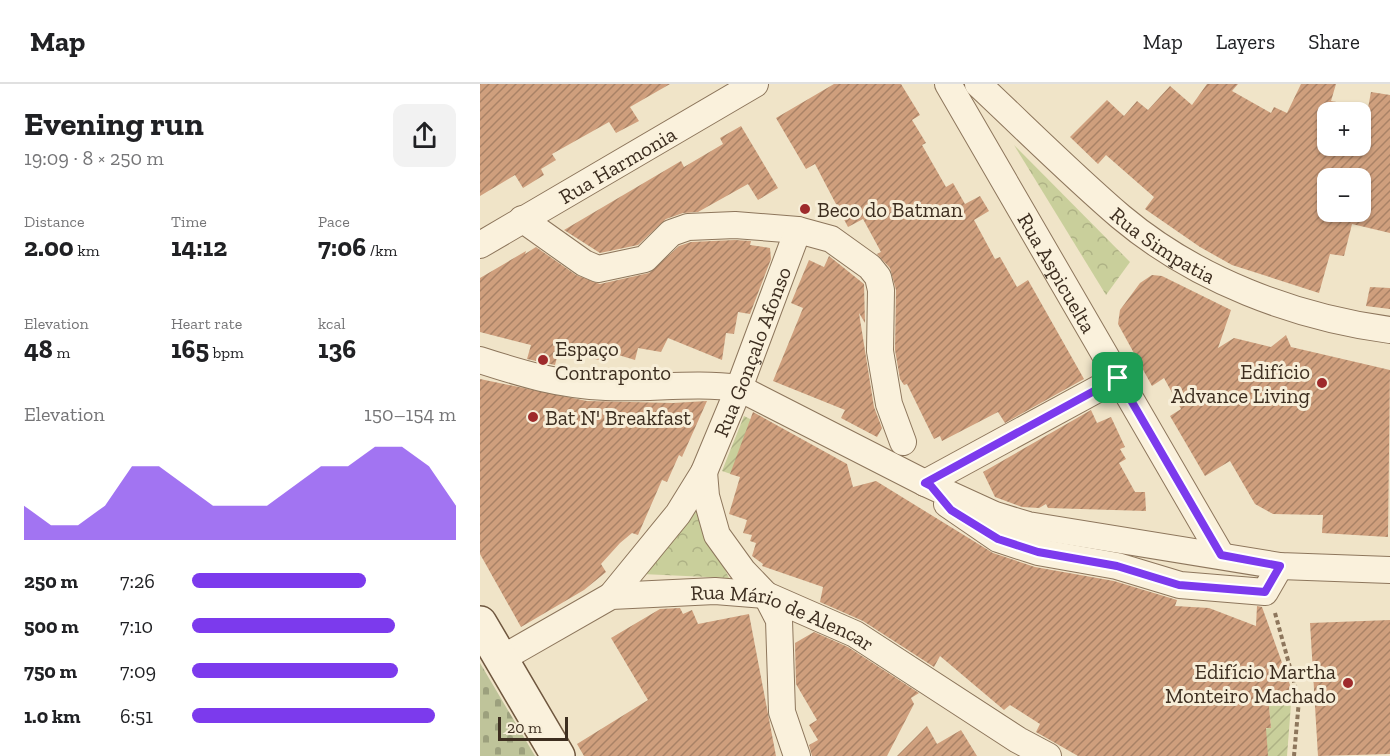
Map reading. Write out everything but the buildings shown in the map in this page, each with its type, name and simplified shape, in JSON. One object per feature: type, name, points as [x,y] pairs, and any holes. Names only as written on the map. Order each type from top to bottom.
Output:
[{"type":"street","name":"Rua Harmonia","points":[[480,245],[755,84]]},
{"type":"street","name":"Rua Aspicuelta","points":[[948,84],[1221,555]]},
{"type":"street","name":"Rua Simpatia","points":[[978,84],[1122,218],[1172,253],[1212,276],[1267,300],[1311,315],[1390,330]]},
{"type":"street","points":[[522,219],[584,263],[598,269],[645,259],[678,229],[735,225],[798,230],[831,239],[870,267],[878,277],[881,290],[880,351],[889,404],[903,442]]},
{"type":"street","name":"Rua Gonçalo Afonso","points":[[611,596],[678,514],[704,472],[739,388],[798,230]]},
{"type":"street","points":[[480,360],[549,382],[605,387],[717,385],[739,388],[928,485],[995,515],[1028,525],[1280,566],[1390,570]]},
{"type":"street","points":[[928,485],[1118,378]]},
{"type":"street","name":"Rua Gonçalo Afonso","points":[[704,472],[708,506],[717,535],[749,578],[786,613]]},
{"type":"street","points":[[928,485],[951,510],[998,539],[1038,552],[1117,566],[1179,585],[1256,593],[1268,589],[1280,566]]},
{"type":"street","name":"Rua Mário de Alencar","points":[[501,659],[611,596],[716,591],[766,595]]},
{"type":"street","points":[[786,613],[782,712],[797,756]]},
{"type":"street","name":"Rua Mário de Alencar","points":[[786,613],[855,634],[1018,740],[1048,756]]},
{"type":"street","points":[[480,623],[558,756]]},
{"type":"path","points":[[1268,589],[1299,700],[1294,756]]},
{"type":"green space","points":[[1014,145],[1130,262],[1106,295]]},
{"type":"green space","points":[[744,416],[752,420],[731,474],[722,471]]},
{"type":"green space","points":[[696,508],[729,578],[642,574]]},
{"type":"green space","points":[[480,663],[535,756],[480,756]]},
{"type":"green space","points":[[1244,703],[1291,704],[1287,756],[1268,756],[1259,729],[1271,728],[1269,706],[1244,707]]},
{"type":"place","name":"Beco do Batman","points":[[805,209]]},
{"type":"place","name":"Espaço Contraponto","points":[[543,360]]},
{"type":"place","name":"Edifício Advance Living","points":[[1322,383]]},
{"type":"place","name":"Bat N' Breakfast","points":[[533,417]]},
{"type":"place","name":"Edifício Martha Monteiro Machado","points":[[1348,683]]},
{"type":"route","points":[[1118,378],[1221,555],[1280,566],[1265,592],[1179,585],[1117,566],[1038,552],[998,539],[978,528],[951,510],[931,486],[925,483],[1118,378]]}]
